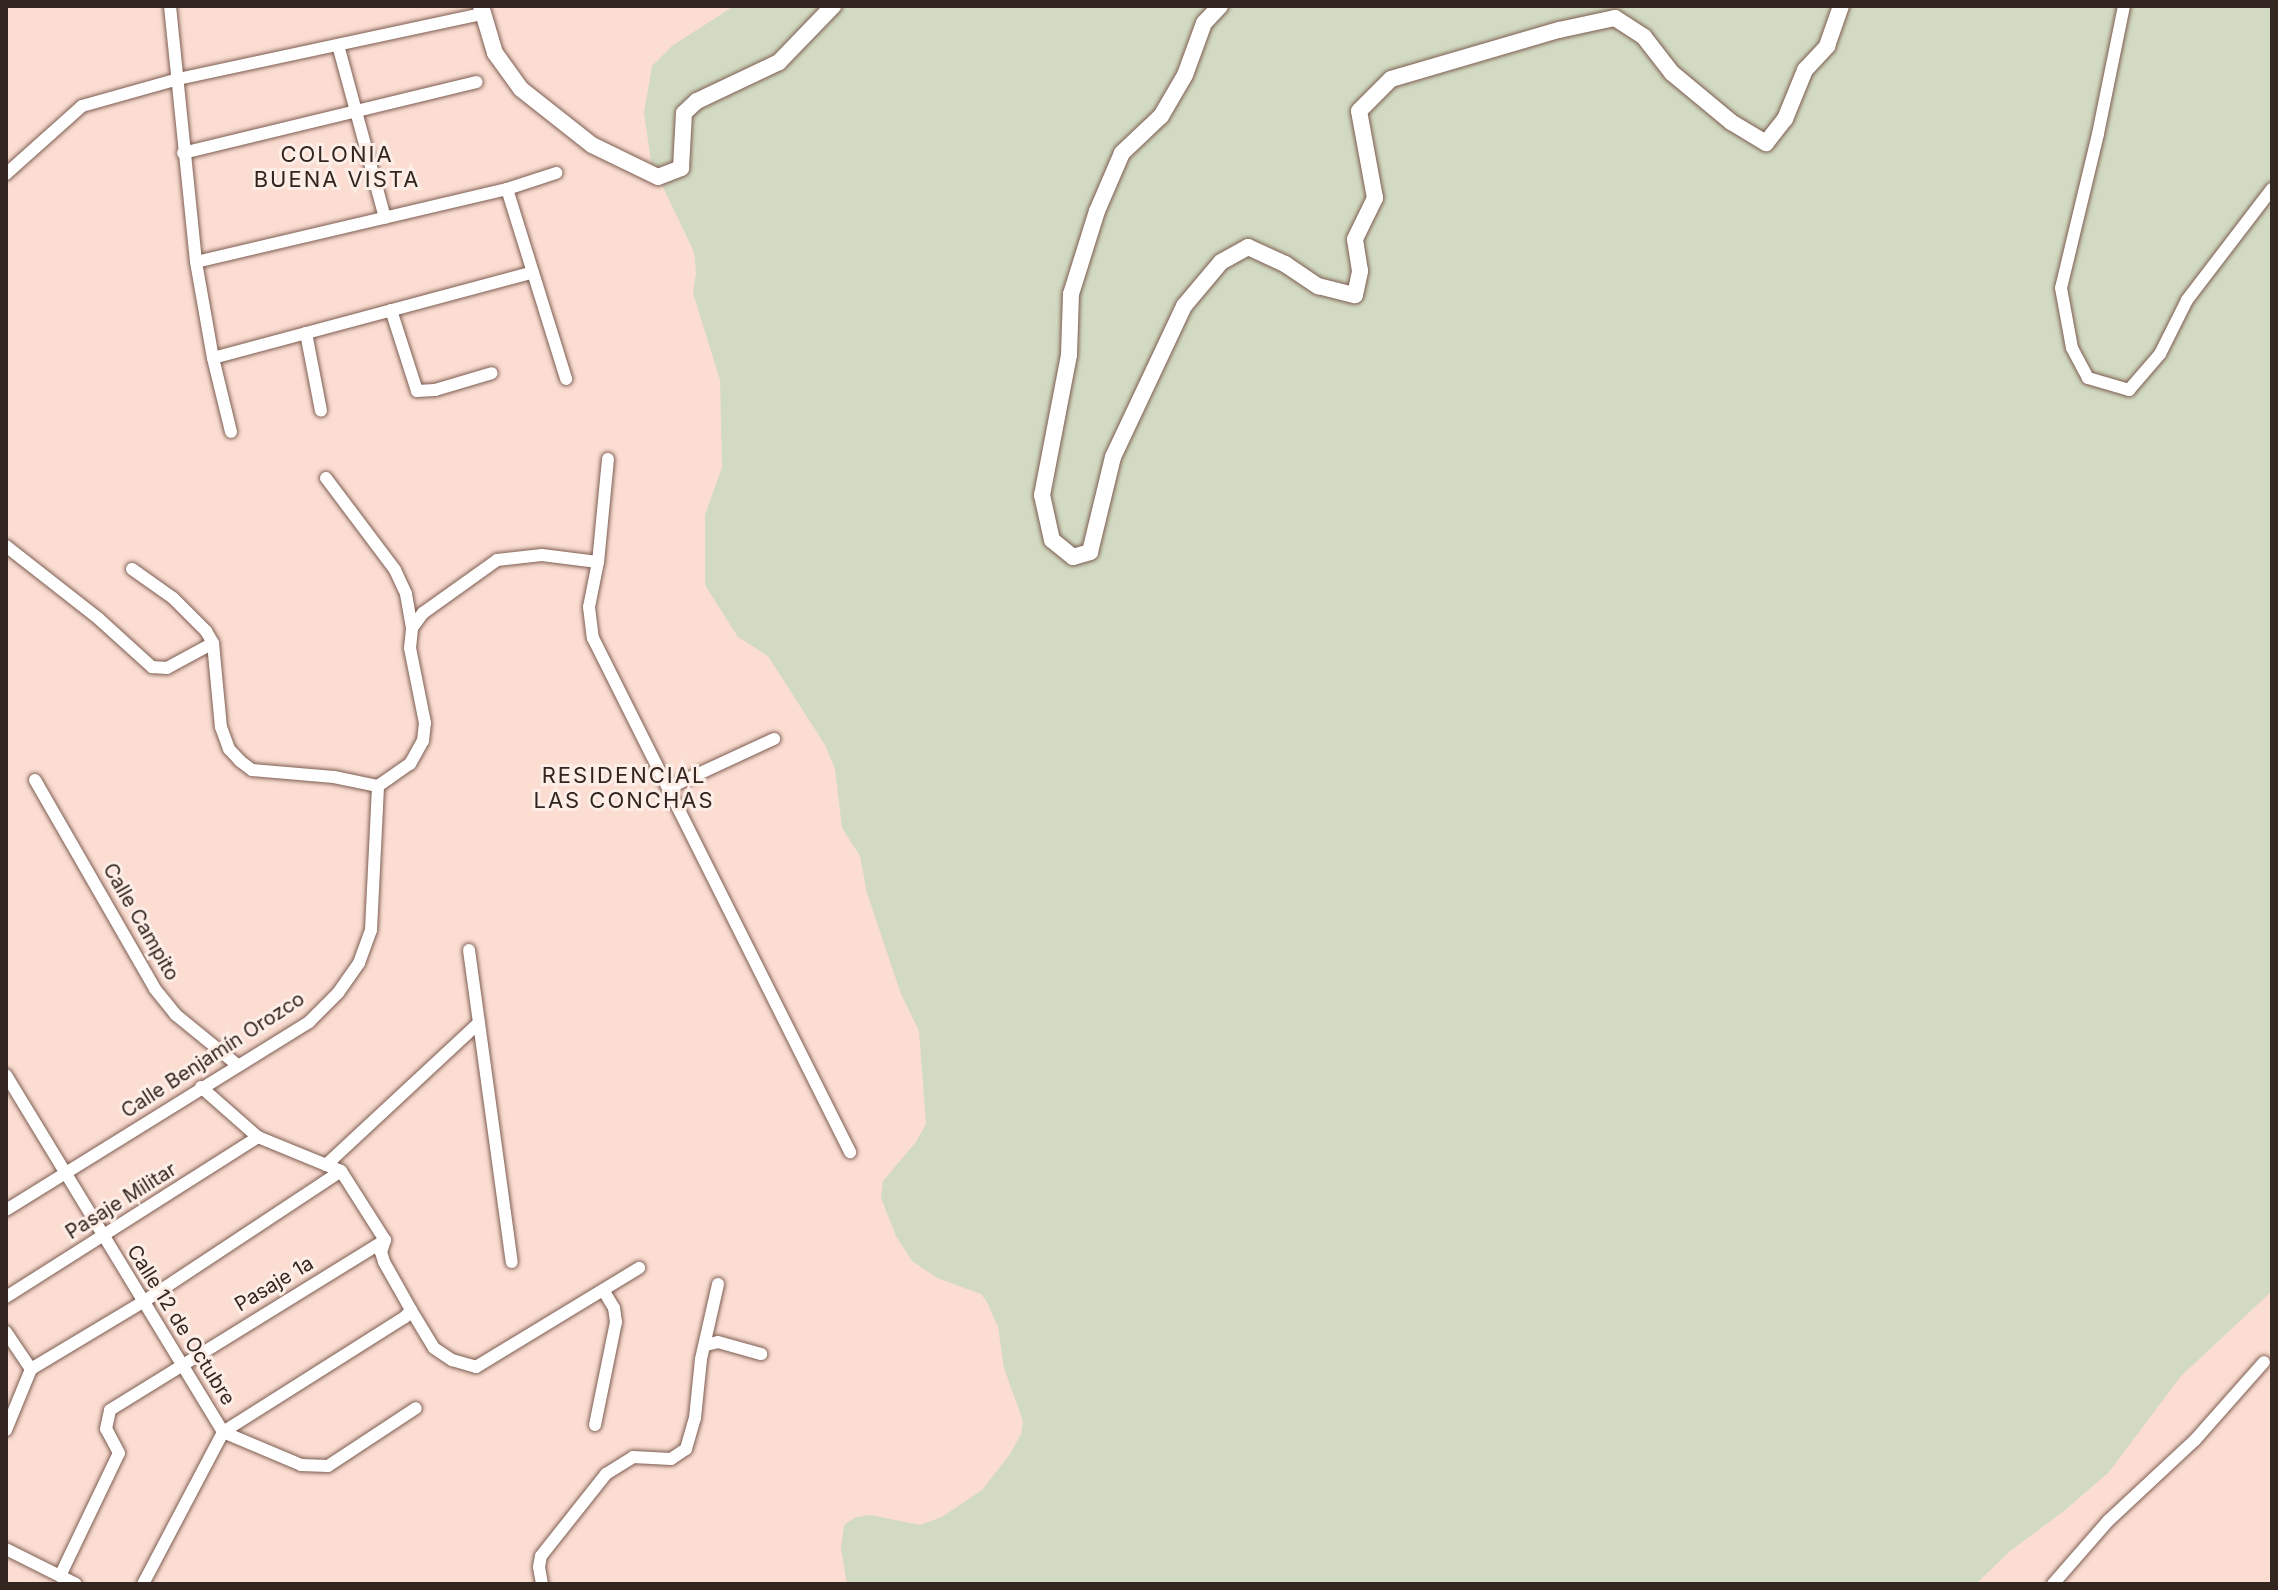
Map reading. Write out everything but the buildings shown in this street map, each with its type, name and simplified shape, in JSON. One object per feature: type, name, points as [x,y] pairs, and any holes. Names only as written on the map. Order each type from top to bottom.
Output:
[{"type":"street","points":[[170,6],[196,262],[213,358],[231,432]]},
{"type":"street","points":[[6,174],[82,106],[178,79],[481,10],[495,53],[521,89],[592,145],[658,177],[681,168],[684,113],[697,101],[779,62],[833,6]]},
{"type":"street","points":[[1220,6],[1204,23],[1185,75],[1161,116],[1122,153],[1097,211],[1071,294],[1069,355],[1042,495],[1052,540],[1073,557],[1090,552],[1113,457],[1184,306],[1221,262],[1248,247],[1285,264],[1318,286],[1355,295],[1360,271],[1355,239],[1375,198],[1359,111],[1391,79],[1559,30],[1615,18],[1644,37],[1683,83],[1731,122],[1766,143],[1785,119],[1805,70],[1827,46],[1841,6]]},
{"type":"street","points":[[2124,6],[2098,134],[2061,288],[2072,348],[2088,378],[2129,390],[2160,354],[2187,300],[2272,189]]},
{"type":"street","points":[[338,45],[385,218]]},
{"type":"street","points":[[183,153],[477,82]]},
{"type":"street","points":[[196,262],[507,189],[556,173]]},
{"type":"street","points":[[507,189],[566,379]]},
{"type":"street","points":[[213,358],[533,272]]},
{"type":"street","points":[[391,310],[417,391],[435,390],[492,373]]},
{"type":"street","points":[[306,333],[321,411]]},
{"type":"street","points":[[608,459],[598,562],[589,607],[593,638],[850,1152]]},
{"type":"street","points":[[132,569],[194,616],[213,643],[221,727],[229,749],[240,761],[252,770],[334,777],[378,786],[410,764],[423,741],[425,723],[410,648],[412,628],[406,594],[395,570],[326,478]]},
{"type":"street","points":[[6,546],[99,619],[152,667],[167,668],[213,643]]},
{"type":"street","points":[[412,628],[442,597],[497,560],[542,555],[598,562]]},
{"type":"street","points":[[668,788],[774,739]]},
{"type":"street","name":"Calle Campito","points":[[35,780],[155,989],[176,1015],[236,1064]]},
{"type":"street","name":"Calle Benjamín Orozco","points":[[6,1210],[236,1064],[309,1022],[338,993],[359,963],[371,930],[378,786]]},
{"type":"street","points":[[469,950],[512,1262]]},
{"type":"street","points":[[326,1165],[479,1023]]},
{"type":"street","name":"Calle 12 de Octubre","points":[[6,1075],[223,1432],[143,1584]]},
{"type":"street","points":[[201,1087],[258,1137],[341,1171],[385,1240],[381,1252],[384,1262],[411,1310],[434,1348],[452,1360],[476,1367],[639,1268]]},
{"type":"street","name":"Pasaje Militar","points":[[6,1297],[258,1137]]},
{"type":"street","points":[[6,1430],[31,1369],[143,1302],[341,1171]]},
{"type":"street","name":"Pasaje 1a","points":[[60,1576],[119,1453],[106,1429],[110,1410],[183,1362],[385,1240]]},
{"type":"street","points":[[542,1584],[541,1556],[606,1474],[633,1457],[671,1459],[686,1449],[695,1418],[718,1284]]},
{"type":"street","points":[[595,1425],[616,1322],[614,1308],[603,1290]]},
{"type":"street","points":[[223,1432],[405,1317],[411,1310]]},
{"type":"street","points":[[6,1332],[31,1369]]},
{"type":"street","points":[[706,1345],[718,1342],[761,1354]]},
{"type":"street","points":[[2053,1584],[2108,1521],[2195,1440],[2264,1362]]},
{"type":"street","points":[[223,1432],[301,1465],[328,1466],[416,1408]]},
{"type":"street","points":[[6,1549],[76,1584]]},
{"type":"green space","points":[[734,6],[2272,6],[2272,1291],[2181,1376],[2109,1472],[2064,1511],[2010,1551],[1976,1584],[847,1584],[841,1548],[844,1525],[856,1517],[870,1515],[920,1525],[942,1517],[982,1490],[1010,1454],[1021,1434],[1023,1421],[1004,1368],[998,1327],[987,1302],[981,1294],[937,1278],[912,1261],[896,1236],[881,1198],[883,1181],[916,1142],[926,1124],[919,1031],[901,994],[867,893],[860,856],[842,828],[835,769],[825,745],[768,656],[738,637],[705,585],[705,515],[722,467],[720,380],[693,293],[696,273],[694,252],[651,162],[644,113],[652,66],[672,46]]},
{"type":"district","name":"COLONIA BUENA VISTA","points":[[337,166]]},
{"type":"district","name":"RESIDENCIAL LAS CONCHAS","points":[[624,788]]}]
